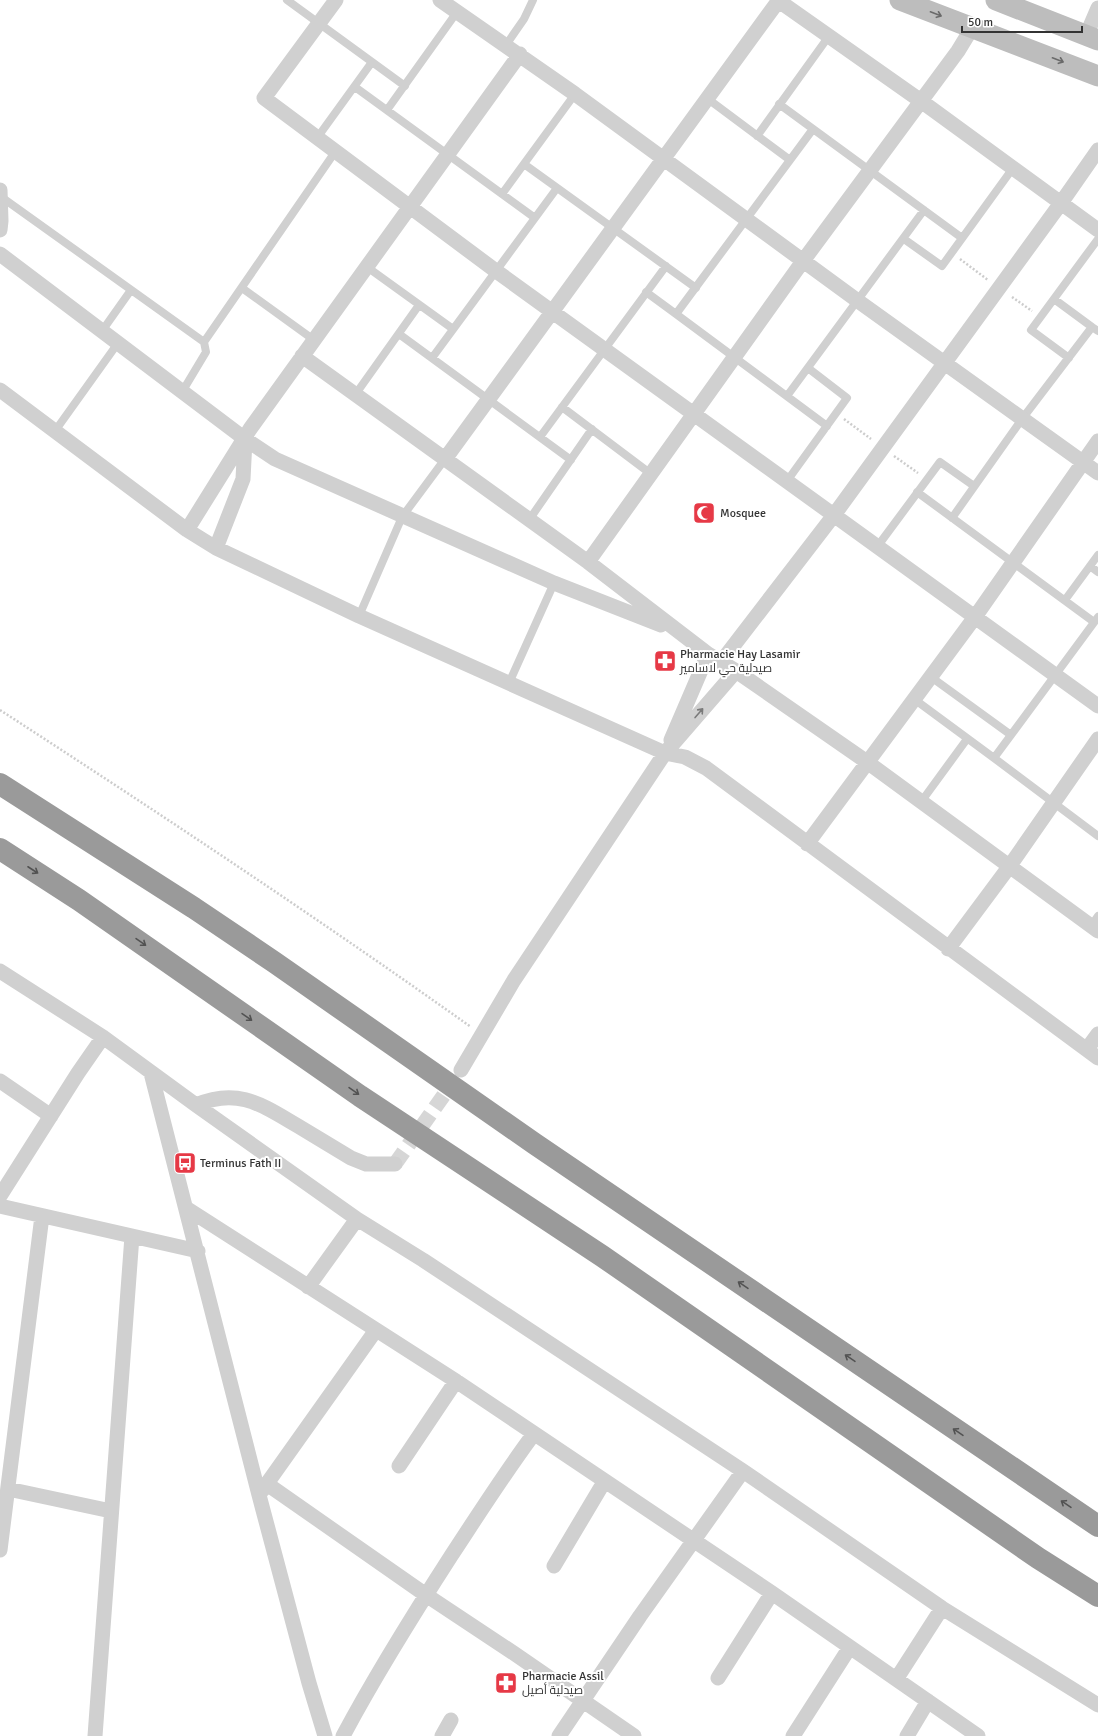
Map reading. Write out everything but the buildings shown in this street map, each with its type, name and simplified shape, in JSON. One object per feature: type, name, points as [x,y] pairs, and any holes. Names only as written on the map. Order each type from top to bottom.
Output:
[{"type":"highway","points":[[0,784],[194,908],[274,962],[535,1144],[1098,1526]]},
{"type":"highway","points":[[0,849],[80,900],[360,1096],[602,1256],[1038,1558],[1098,1596]]},
{"type":"main road","points":[[900,0],[1098,76]]},
{"type":"main road","points":[[996,0],[1092,38]]},
{"type":"street","points":[[336,0],[264,98],[496,271],[1098,706]]},
{"type":"street","points":[[440,0],[520,54],[746,220],[1098,474]]},
{"type":"street","points":[[445,459],[708,100],[779,0],[1098,230]]},
{"type":"street","points":[[1092,38],[1098,8]]},
{"type":"street","points":[[588,562],[803,261],[958,51],[972,28]]},
{"type":"street","points":[[187,530],[245,440],[302,356],[520,54]]},
{"type":"street","points":[[721,662],[834,515],[1098,150]]},
{"type":"street","points":[[0,190],[0,230]]},
{"type":"street","points":[[0,254],[245,440],[275,459],[402,517],[554,583],[676,630]]},
{"type":"street","points":[[302,356],[588,562],[708,654],[736,671],[867,762],[1009,867],[1096,924]]},
{"type":"street","points":[[0,390],[187,530],[216,548],[359,616],[665,753],[685,757],[706,768],[806,844],[1092,1054],[1098,1034]]},
{"type":"street","points":[[216,548],[243,479],[245,440]]},
{"type":"street","points":[[806,844],[975,617],[1098,441]]},
{"type":"street","points":[[665,753],[708,654]]},
{"type":"street","points":[[461,1070],[514,980],[665,753],[736,671]]},
{"type":"street","points":[[948,948],[1009,867],[1098,739]]},
{"type":"street","points":[[0,971],[103,1037],[151,1073],[357,1219],[423,1260],[743,1471],[942,1608],[1098,1705]]},
{"type":"street","points":[[0,1196],[103,1037]]},
{"type":"street","points":[[151,1073],[186,1208],[263,1489],[308,1682],[324,1736]]},
{"type":"street","points":[[0,1081],[51,1116]]},
{"type":"street","points":[[196,1105],[209,1100],[225,1098],[260,1103],[351,1158],[371,1164],[395,1164]]},
{"type":"street","points":[[0,1206],[198,1251]]},
{"type":"street","points":[[186,1208],[456,1381],[533,1435],[772,1593],[897,1678],[978,1736]]},
{"type":"street","points":[[0,1550],[42,1216]]},
{"type":"street","points":[[308,1287],[357,1219]]},
{"type":"street","points":[[95,1736],[132,1236]]},
{"type":"street","points":[[263,1489],[376,1330]]},
{"type":"street","points":[[399,1466],[456,1381]]},
{"type":"street","points":[[343,1736],[369,1687],[426,1595],[510,1465],[533,1435]]},
{"type":"street","points":[[559,1736],[743,1471]]},
{"type":"street","points":[[554,1566],[604,1482]]},
{"type":"street","points":[[8,1489],[111,1511]]},
{"type":"street","points":[[263,1489],[426,1595],[634,1736]]},
{"type":"street","points":[[718,1678],[772,1593]]},
{"type":"street","points":[[897,1678],[942,1608]]},
{"type":"street","points":[[793,1736],[850,1647]]},
{"type":"street","points":[[907,1736],[928,1701]]},
{"type":"street","points":[[442,1736],[451,1720]]},
{"type":"lane","points":[[287,0],[405,86]]},
{"type":"lane","points":[[506,45],[524,19],[532,0]]},
{"type":"lane","points":[[387,110],[457,12]]},
{"type":"lane","points":[[757,136],[829,36]]},
{"type":"lane","points":[[317,138],[372,62]]},
{"type":"lane","points":[[354,87],[535,218]]},
{"type":"lane","points":[[502,194],[575,94]]},
{"type":"lane","points":[[708,100],[790,160]]},
{"type":"lane","points":[[779,104],[962,238]]},
{"type":"lane","points":[[676,314],[813,129]]},
{"type":"lane","points":[[204,342],[335,152]]},
{"type":"lane","points":[[524,164],[696,288]]},
{"type":"lane","points":[[904,239],[942,266],[1013,168]]},
{"type":"lane","points":[[432,358],[557,188]]},
{"type":"lane","points":[[0,196],[204,342],[206,352],[182,392]]},
{"type":"lane","points":[[787,396],[924,210]]},
{"type":"lane","points":[[1069,358],[1031,330],[1098,238]]},
{"type":"lane","points":[[540,437],[604,348],[666,266]]},
{"type":"lane","points":[[367,267],[453,329]]},
{"type":"lane","points":[[242,288],[314,340]]},
{"type":"lane","points":[[102,331],[131,290]]},
{"type":"lane","points":[[646,292],[827,426]]},
{"type":"lane","points":[[952,518],[1022,419],[1069,358],[1095,329],[1054,299]]},
{"type":"lane","points":[[355,395],[419,305]]},
{"type":"lane","points":[[399,334],[571,460]]},
{"type":"lane","points":[[55,431],[118,343]]},
{"type":"lane","points":[[787,482],[847,398],[808,368]]},
{"type":"lane","points":[[562,407],[652,474]]},
{"type":"lane","points":[[529,520],[592,429]]},
{"type":"lane","points":[[359,616],[402,517],[445,459]]},
{"type":"lane","points":[[877,547],[940,462],[974,486]]},
{"type":"lane","points":[[917,492],[1065,600],[1096,619],[994,758]]},
{"type":"lane","points":[[1065,600],[1098,555]]},
{"type":"lane","points":[[1090,566],[1098,572]]},
{"type":"lane","points":[[509,683],[554,583]]},
{"type":"lane","points":[[931,676],[1011,735]]},
{"type":"lane","points":[[914,699],[1098,836]]},
{"type":"lane","points":[[921,802],[967,738]]},
{"type":"path","points":[[0,710],[173,822],[379,962],[481,1034]]},
{"type":"tunnel","points":[[395,1164],[456,1078]]},
{"type":"place","name":"Mosquee","points":[[704,513]]},
{"type":"place","name":"Pharmacie Hay Lasamir صيدلية حي لاسامير","points":[[665,661]]},
{"type":"place","name":"Terminus Fath II","points":[[185,1163]]},
{"type":"place","name":"Pharmacie Assil صيدلية أصيل","points":[[506,1683]]}]
